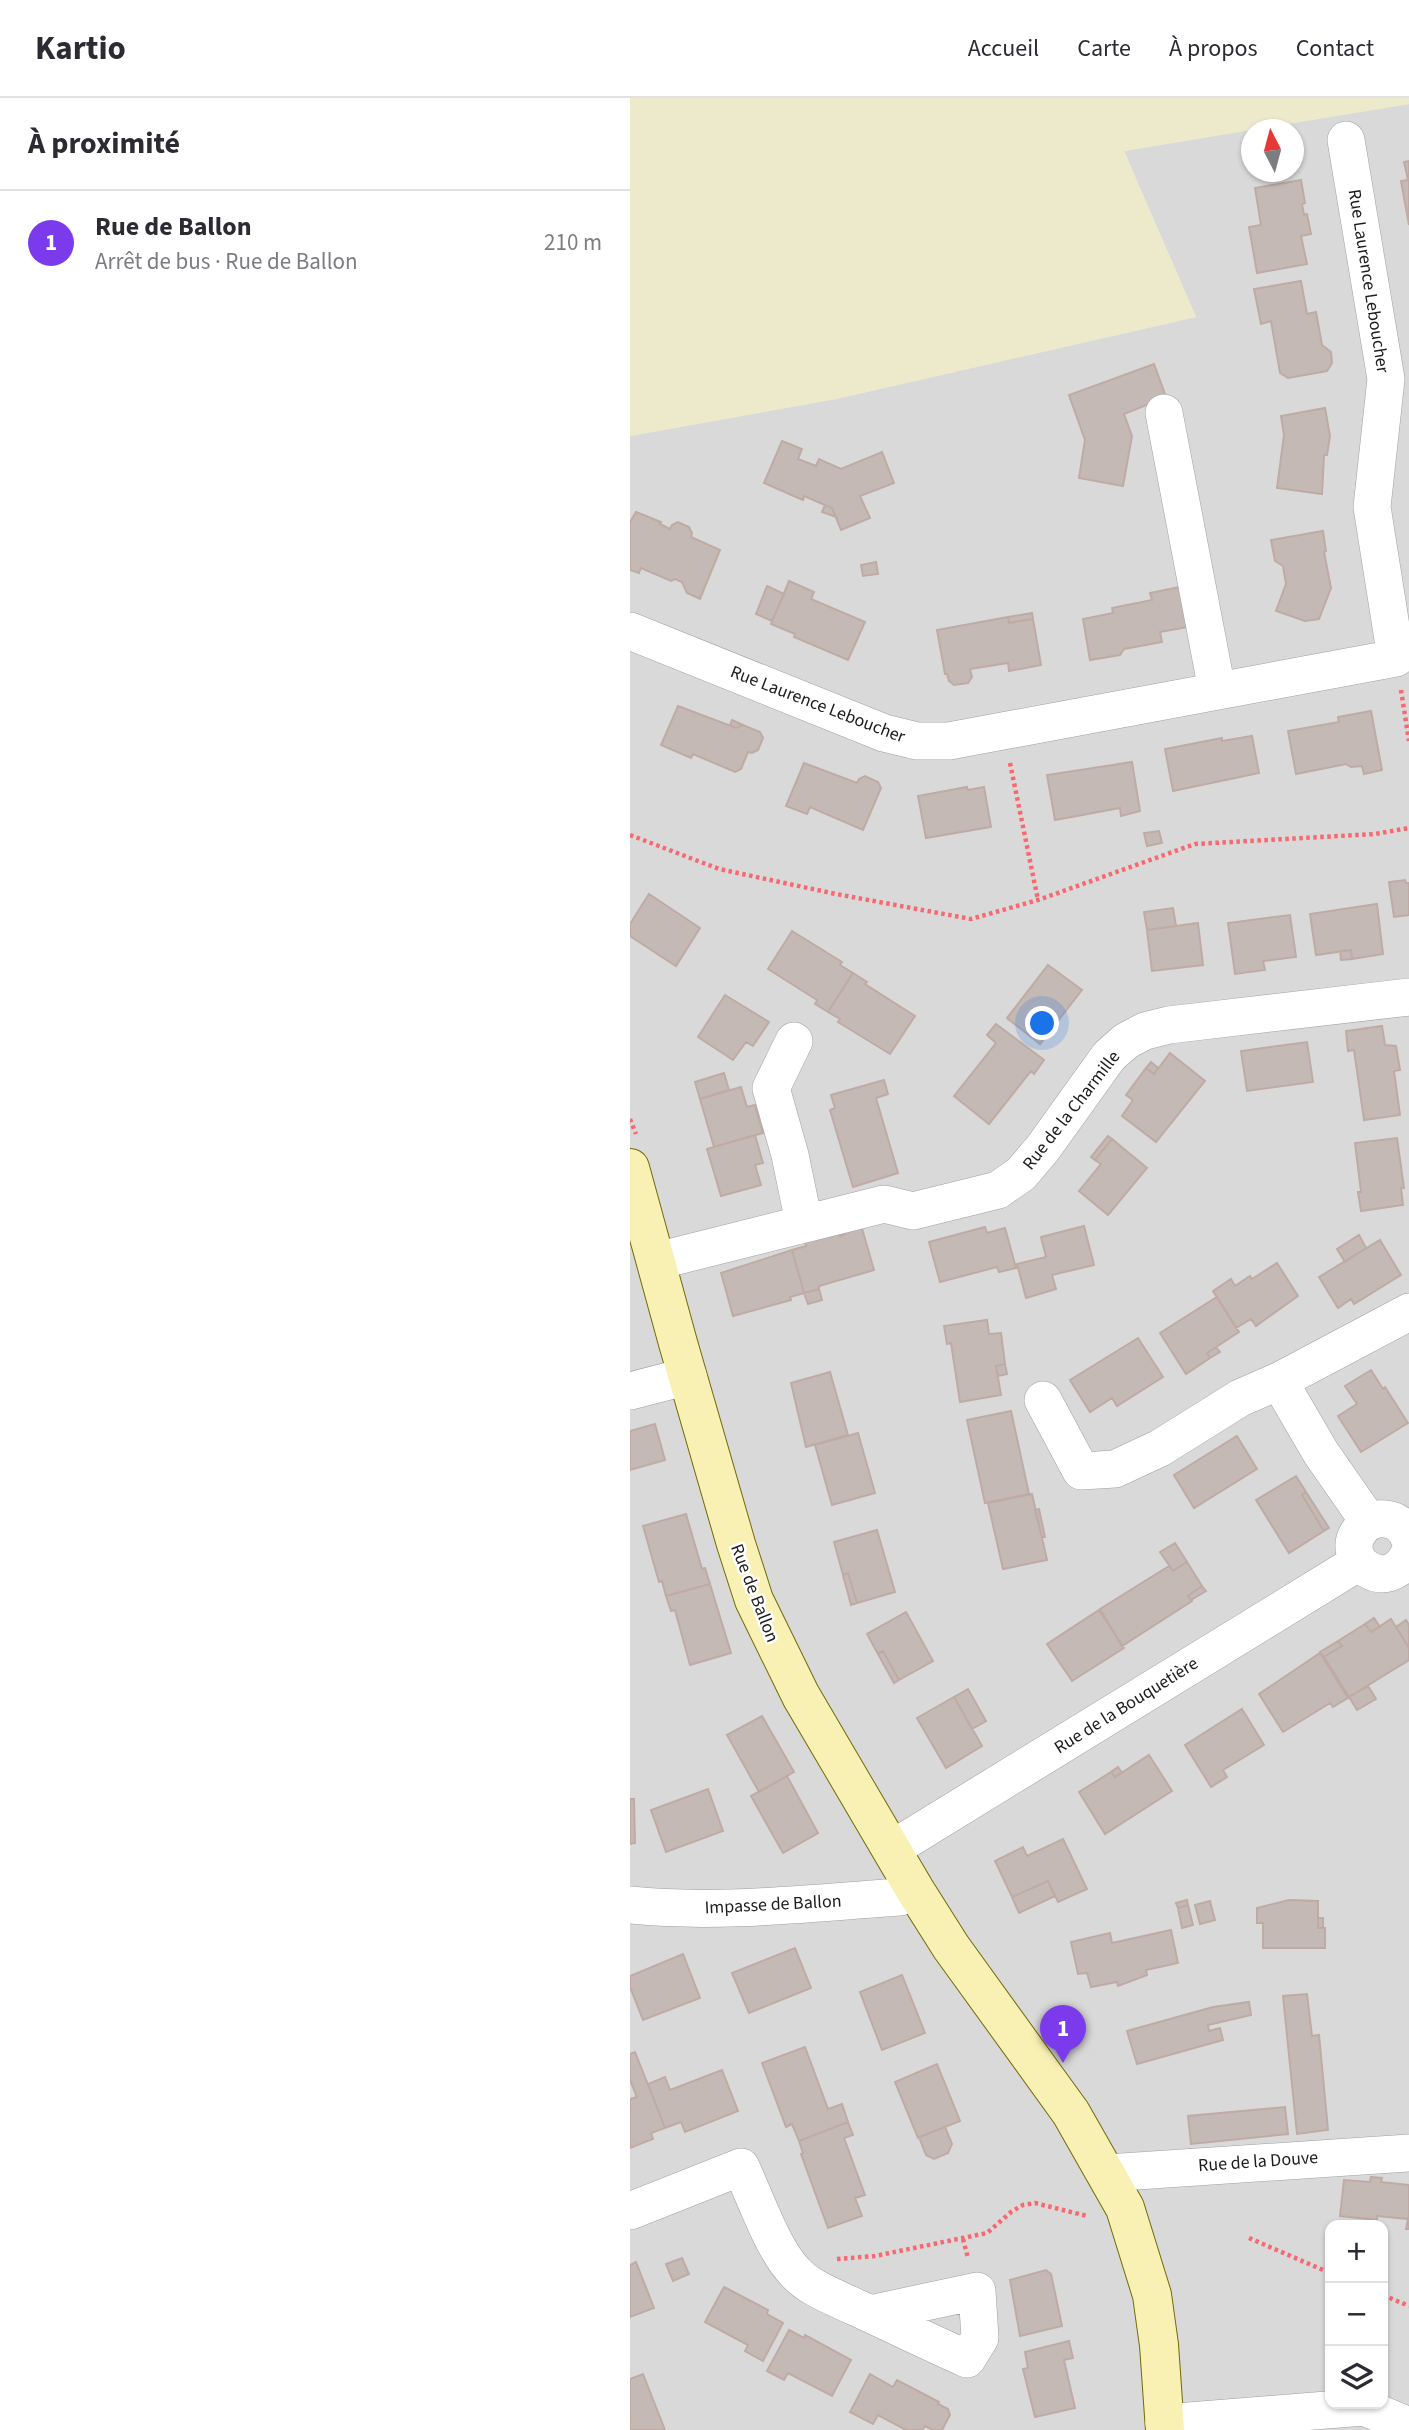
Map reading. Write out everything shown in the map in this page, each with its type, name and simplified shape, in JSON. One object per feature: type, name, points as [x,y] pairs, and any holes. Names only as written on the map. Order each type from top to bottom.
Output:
[{"type":"street","name":"Rue Laurence Leboucher","points":[[630,631],[884,733],[917,741],[949,741],[1396,658],[1372,506],[1386,379],[1346,140]]},
{"type":"street","points":[[1164,413],[1217,690]]},
{"type":"street","name":"Rue de la Charmille","points":[[657,1261],[884,1203],[913,1211],[998,1190],[1021,1174],[1109,1056],[1126,1041],[1145,1031],[1169,1025],[1409,997]]},
{"type":"street","points":[[794,1041],[771,1087],[790,1155],[804,1223]]},
{"type":"street","name":"Rue de Ballon","points":[[635,1156],[657,1261],[754,1600],[802,1696],[915,1890],[951,1947],[1071,2113],[1125,2208],[1152,2295],[1165,2426]]},
{"type":"street","points":[[1043,1400],[1081,1471],[1115,1469],[1160,1448],[1240,1398],[1279,1381],[1409,1312]]},
{"type":"street","points":[[630,1391],[688,1376]]},
{"type":"street","points":[[1279,1381],[1321,1453],[1369,1522]]},
{"type":"street","points":[[1380,1518],[1389,1519],[1400,1524],[1407,1552],[1391,1573],[1379,1574],[1367,1570],[1359,1562],[1354,1543],[1358,1533],[1369,1522],[1380,1518]]},
{"type":"street","name":"Rue de la Bouquetière","points":[[892,1849],[1359,1562]]},
{"type":"street","name":"Impasse de Ballon","points":[[630,1905],[666,1909],[781,1904],[900,1897],[915,1890]]},
{"type":"street","name":"Rue de la Douve","points":[[1107,2173],[1409,2152]]},
{"type":"street","points":[[630,2211],[741,2167],[788,2263],[803,2280],[870,2314]]},
{"type":"street","points":[[1165,2426],[1364,2407],[1409,2426]]},
{"type":"path","points":[[1396,658],[1409,741]]},
{"type":"path","points":[[1004,731],[1038,900]]},
{"type":"path","points":[[630,835],[719,869],[971,919],[1038,900],[1195,844],[1375,834],[1409,828]]},
{"type":"path","points":[[630,1119],[635,1156]]},
{"type":"path","points":[[788,2263],[875,2256],[987,2233],[1011,2212],[1023,2205],[1035,2203],[1090,2217],[1125,2208]]},
{"type":"path","points":[[1248,2238],[1325,2271]]},
{"type":"path","points":[[1388,2297],[1409,2306]]},
{"type":"shaded area","points":[[630,98],[1409,98],[1409,104],[1304,121],[1304,119],[1241,119],[1241,132],[1124,151],[1196,317],[836,399],[630,436]]},
{"type":"shaded area","points":[[1409,104],[1409,2430],[630,2430],[630,436],[836,399],[1196,317],[1124,151],[1241,132],[1241,182],[1304,182],[1304,121]]},
{"type":"building","points":[[1409,161],[1409,225],[1401,181],[1408,180],[1404,162]]},
{"type":"building","points":[[1301,182],[1304,215],[1307,214],[1311,234],[1301,236],[1307,264],[1257,273],[1249,227],[1261,225],[1255,188]]},
{"type":"building","points":[[1301,281],[1307,314],[1316,312],[1322,345],[1331,352],[1332,363],[1327,371],[1288,378],[1280,373],[1271,321],[1261,324],[1254,289]]},
{"type":"building","points":[[1154,364],[1166,397],[1124,414],[1132,436],[1123,486],[1079,478],[1085,440],[1069,395]]},
{"type":"building","points":[[1325,408],[1330,436],[1327,455],[1324,455],[1322,494],[1277,488],[1284,435],[1281,416]]},
{"type":"building","points":[[782,441],[802,449],[798,459],[816,466],[819,459],[841,469],[882,452],[894,483],[860,496],[870,518],[841,530],[832,508],[804,496],[803,500],[764,483]]},
{"type":"building","points":[[825,505],[832,508],[836,517],[822,512]]},
{"type":"building","points":[[636,512],[661,522],[660,524],[670,529],[678,522],[689,527],[691,537],[720,550],[700,599],[687,593],[682,582],[675,579],[671,581],[641,568],[639,573],[630,570],[630,522]]},
{"type":"building","points":[[1323,531],[1331,588],[1319,619],[1305,621],[1276,611],[1286,584],[1283,566],[1275,561],[1271,540]]},
{"type":"building","points":[[876,562],[878,574],[863,576],[861,565]]},
{"type":"building","points":[[789,581],[814,592],[811,599],[865,622],[848,660],[771,624]]},
{"type":"building","points":[[767,586],[784,594],[772,621],[756,614]]},
{"type":"building","points":[[1180,587],[1188,627],[1160,632],[1162,642],[1124,649],[1120,655],[1090,660],[1083,619],[1113,613],[1112,608],[1152,600],[1150,593]]},
{"type":"building","points":[[1032,613],[1033,619],[1009,623],[1008,617]]},
{"type":"building","points":[[1008,617],[1009,623],[1033,619],[1041,665],[1009,671],[1008,663],[970,669],[972,677],[968,683],[954,685],[949,681],[945,674],[937,630]]},
{"type":"building","points":[[678,706],[736,728],[743,725],[760,732],[763,738],[758,750],[748,752],[741,769],[735,772],[693,754],[691,758],[661,745]]},
{"type":"building","points":[[1371,711],[1382,770],[1364,774],[1362,766],[1351,767],[1346,764],[1296,774],[1288,731],[1339,722],[1338,717]]},
{"type":"building","points":[[732,720],[743,725],[736,728],[730,725]]},
{"type":"building","points":[[1252,736],[1259,773],[1173,791],[1165,749],[1222,738],[1222,741]]},
{"type":"building","points":[[1132,762],[1140,811],[1121,816],[1120,808],[1055,820],[1047,775]]},
{"type":"building","points":[[804,763],[857,783],[865,776],[878,782],[881,788],[863,830],[810,807],[807,814],[786,806]]},
{"type":"building","points":[[967,787],[968,790],[984,787],[991,827],[926,838],[918,796]]},
{"type":"building","points":[[1159,831],[1162,843],[1147,846],[1144,833]]},
{"type":"building","points":[[1405,880],[1409,883],[1409,915],[1394,917],[1389,882]]},
{"type":"building","points":[[649,894],[700,928],[676,966],[630,936],[630,924]]},
{"type":"building","points":[[1377,904],[1383,954],[1352,959],[1351,950],[1316,955],[1310,914]]},
{"type":"building","points":[[1173,908],[1176,926],[1147,930],[1144,912]]},
{"type":"building","points":[[1290,915],[1296,957],[1263,961],[1265,970],[1235,974],[1228,923]]},
{"type":"building","points":[[1198,923],[1203,965],[1152,971],[1147,930]]},
{"type":"building","points":[[792,931],[842,962],[840,965],[853,973],[828,1012],[815,1004],[817,1000],[768,969]]},
{"type":"building","points":[[1351,950],[1352,959],[1341,960],[1340,951]]},
{"type":"building","points":[[1048,965],[1082,990],[1040,1044],[1007,1018]]},
{"type":"building","points":[[853,973],[867,982],[865,984],[915,1016],[890,1054],[838,1022],[840,1019],[828,1012]]},
{"type":"building","points":[[725,995],[769,1022],[753,1046],[746,1042],[733,1060],[698,1037]]},
{"type":"building","points":[[996,1024],[1044,1060],[1034,1074],[1031,1071],[989,1124],[954,1096],[996,1043],[987,1035]]},
{"type":"building","points":[[1382,1026],[1385,1045],[1396,1046],[1400,1070],[1394,1071],[1400,1115],[1364,1120],[1354,1050],[1348,1051],[1346,1031]]},
{"type":"building","points":[[1307,1042],[1313,1082],[1247,1091],[1241,1051]]},
{"type":"building","points":[[1170,1053],[1205,1081],[1156,1142],[1122,1116],[1133,1100],[1126,1095],[1146,1068],[1154,1074]]},
{"type":"building","points":[[1151,1062],[1158,1068],[1154,1074],[1146,1068]]},
{"type":"building","points":[[724,1073],[729,1090],[700,1099],[695,1082]]},
{"type":"building","points":[[884,1080],[888,1094],[876,1098],[898,1173],[853,1187],[830,1110],[835,1108],[831,1095]]},
{"type":"building","points":[[741,1087],[747,1107],[755,1105],[763,1133],[714,1147],[700,1099]]},
{"type":"building","points":[[755,1135],[763,1163],[755,1165],[761,1185],[721,1196],[707,1149]]},
{"type":"building","points":[[1108,1136],[1112,1139],[1095,1160],[1091,1157]]},
{"type":"building","points":[[1397,1138],[1404,1188],[1401,1188],[1403,1205],[1361,1211],[1355,1143]]},
{"type":"building","points":[[1112,1139],[1147,1168],[1108,1215],[1079,1191],[1101,1164],[1095,1160]]},
{"type":"building","points":[[861,1225],[874,1270],[804,1293],[792,1250],[806,1246],[805,1242],[838,1232],[840,1236],[848,1229]]},
{"type":"building","points":[[1084,1226],[1094,1265],[1052,1275],[1056,1289],[1026,1298],[1017,1264],[1046,1257],[1041,1237]]},
{"type":"building","points":[[985,1227],[987,1233],[1005,1228],[1016,1268],[999,1272],[997,1267],[940,1282],[929,1242]]},
{"type":"building","points":[[1359,1235],[1366,1248],[1345,1262],[1337,1249]]},
{"type":"building","points":[[1380,1240],[1401,1275],[1354,1304],[1351,1299],[1338,1308],[1319,1277]]},
{"type":"building","points":[[792,1250],[804,1293],[790,1297],[791,1300],[733,1316],[721,1273]]},
{"type":"building","points":[[1277,1263],[1298,1296],[1256,1326],[1251,1319],[1236,1328],[1213,1291],[1231,1279],[1235,1286],[1250,1276],[1252,1279]]},
{"type":"building","points":[[819,1289],[822,1300],[808,1304],[804,1293]]},
{"type":"building","points":[[1217,1297],[1239,1332],[1207,1353],[1210,1358],[1186,1374],[1160,1333]]},
{"type":"building","points":[[987,1320],[989,1334],[1001,1333],[1005,1364],[996,1366],[1001,1395],[960,1402],[951,1343],[947,1344],[944,1326]]},
{"type":"building","points":[[1138,1338],[1163,1377],[1117,1406],[1112,1398],[1090,1412],[1070,1380]]},
{"type":"building","points":[[1216,1347],[1220,1352],[1210,1358],[1207,1353]]},
{"type":"building","points":[[1005,1364],[1007,1374],[998,1376],[996,1366]]},
{"type":"building","points":[[1371,1370],[1408,1423],[1361,1452],[1338,1416],[1357,1404],[1345,1386]]},
{"type":"building","points":[[830,1372],[848,1435],[806,1447],[791,1383]]},
{"type":"building","points":[[1011,1411],[1029,1494],[985,1503],[967,1420]]},
{"type":"building","points":[[655,1424],[665,1460],[630,1470],[630,1431]]},
{"type":"building","points":[[858,1433],[875,1493],[832,1505],[815,1445]]},
{"type":"building","points":[[1237,1436],[1257,1469],[1194,1508],[1174,1475]]},
{"type":"building","points":[[1296,1476],[1306,1492],[1302,1495],[1324,1531],[1289,1553],[1256,1500]]},
{"type":"building","points":[[1306,1492],[1329,1528],[1324,1531],[1302,1495]]},
{"type":"building","points":[[1032,1494],[1047,1560],[1003,1569],[988,1503]]},
{"type":"building","points":[[1039,1509],[1045,1537],[1042,1537],[1035,1510]]},
{"type":"building","points":[[686,1514],[702,1569],[705,1568],[710,1584],[666,1596],[662,1581],[659,1582],[643,1526]]},
{"type":"building","points":[[877,1530],[895,1592],[857,1603],[848,1573],[843,1575],[834,1542]]},
{"type":"building","points":[[1175,1543],[1187,1562],[1173,1571],[1160,1552]]},
{"type":"building","points":[[1187,1562],[1202,1586],[1188,1596],[1192,1601],[1122,1646],[1100,1609],[1169,1566],[1173,1571]]},
{"type":"building","points":[[848,1573],[857,1603],[851,1605],[843,1575]]},
{"type":"building","points":[[710,1584],[731,1653],[690,1665],[675,1610],[671,1611],[666,1596]]},
{"type":"building","points":[[1202,1586],[1206,1591],[1191,1600],[1188,1596]]},
{"type":"building","points":[[1099,1610],[1124,1648],[1072,1681],[1047,1644]]},
{"type":"building","points":[[906,1612],[933,1661],[899,1680],[883,1651],[878,1654],[867,1634]]},
{"type":"building","points":[[1374,1618],[1380,1627],[1371,1632],[1365,1624]]},
{"type":"building","points":[[1391,1619],[1409,1648],[1409,1660],[1349,1697],[1324,1657],[1342,1646],[1338,1641],[1365,1624],[1371,1632]]},
{"type":"building","points":[[1406,1620],[1409,1625],[1409,1648],[1396,1627]]},
{"type":"building","points":[[1338,1641],[1342,1646],[1324,1657],[1320,1652]]},
{"type":"building","points":[[883,1651],[899,1680],[894,1683],[878,1654]]},
{"type":"building","points":[[1320,1653],[1348,1698],[1333,1707],[1330,1703],[1283,1732],[1259,1694]]},
{"type":"building","points":[[1368,1686],[1376,1699],[1357,1710],[1349,1697]]},
{"type":"building","points":[[968,1689],[986,1721],[972,1729],[954,1697]]},
{"type":"building","points":[[954,1697],[982,1746],[946,1768],[917,1718]]},
{"type":"building","points":[[1242,1709],[1264,1745],[1223,1770],[1227,1777],[1211,1787],[1185,1745]]},
{"type":"building","points":[[762,1716],[794,1772],[759,1792],[727,1735]]},
{"type":"building","points":[[1149,1755],[1172,1791],[1105,1834],[1079,1792],[1111,1772],[1115,1777]]},
{"type":"building","points":[[1118,1767],[1122,1773],[1115,1777],[1111,1772]]},
{"type":"building","points":[[787,1776],[818,1833],[783,1853],[751,1796]]},
{"type":"building","points":[[708,1789],[723,1831],[666,1852],[651,1810]]},
{"type":"building","points":[[630,1799],[634,1799],[635,1843],[630,1844]]},
{"type":"building","points":[[1063,1839],[1087,1889],[1058,1902],[1048,1881],[1012,1897],[995,1861],[1023,1847],[1027,1856]]},
{"type":"building","points":[[1048,1881],[1055,1896],[1019,1913],[1012,1897]]},
{"type":"building","points":[[1187,1900],[1188,1905],[1178,1908],[1176,1903]]},
{"type":"building","points":[[1289,1900],[1318,1901],[1318,1928],[1325,1928],[1325,1948],[1263,1948],[1263,1923],[1257,1923],[1257,1908]]},
{"type":"building","points":[[1210,1901],[1215,1920],[1200,1924],[1195,1905]]},
{"type":"building","points":[[1188,1905],[1193,1925],[1182,1928],[1178,1908]]},
{"type":"building","points":[[1318,1918],[1323,1918],[1323,1928],[1318,1928]]},
{"type":"building","points":[[1171,1930],[1178,1963],[1146,1970],[1147,1975],[1118,1986],[1117,1982],[1091,1987],[1087,1973],[1078,1974],[1071,1942],[1110,1933],[1112,1943]]},
{"type":"building","points":[[795,1948],[811,1988],[749,2013],[732,1973]]},
{"type":"building","points":[[683,1954],[700,1998],[643,2020],[630,1987],[630,1976]]},
{"type":"building","points":[[902,1975],[925,2033],[882,2050],[860,1992]]},
{"type":"building","points":[[1307,1994],[1312,2036],[1319,2035],[1328,2130],[1297,2134],[1283,1996]]},
{"type":"building","points":[[1249,2002],[1251,2015],[1208,2025],[1209,2031],[1220,2028],[1223,2040],[1137,2064],[1127,2031],[1213,2007]]},
{"type":"building","points":[[805,2047],[828,2109],[842,2104],[848,2122],[799,2141],[792,2124],[786,2127],[762,2063]]},
{"type":"building","points":[[635,2052],[665,2128],[651,2133],[653,2139],[630,2148],[630,2099],[637,2097],[630,2080],[630,2054]]},
{"type":"building","points":[[937,2064],[960,2121],[918,2138],[895,2082]]},
{"type":"building","points":[[722,2070],[738,2111],[685,2132],[681,2122],[665,2128],[648,2084],[665,2077],[670,2090]]},
{"type":"building","points":[[1285,2107],[1288,2134],[1191,2144],[1188,2116]]},
{"type":"building","points":[[848,2122],[853,2135],[844,2138],[865,2195],[855,2198],[862,2216],[828,2228],[801,2154],[803,2153],[799,2141]]},
{"type":"building","points":[[945,2127],[952,2144],[948,2153],[934,2159],[926,2155],[919,2137]]},
{"type":"building","points":[[1371,2177],[1382,2178],[1381,2182],[1409,2185],[1409,2229],[1406,2229],[1408,2219],[1377,2216],[1377,2220],[1340,2216],[1344,2180],[1370,2182]]},
{"type":"building","points":[[682,2258],[689,2274],[673,2281],[666,2264]]},
{"type":"building","points":[[636,2262],[654,2308],[630,2317],[630,2265]]},
{"type":"building","points":[[1046,2270],[1051,2274],[1062,2326],[1020,2336],[1010,2280]]},
{"type":"building","points":[[724,2287],[768,2310],[767,2314],[783,2323],[763,2361],[745,2351],[748,2345],[705,2322]]},
{"type":"building","points":[[789,2330],[804,2338],[805,2335],[851,2360],[832,2396],[788,2373],[784,2380],[767,2371]]},
{"type":"building","points":[[1069,2341],[1073,2358],[1064,2360],[1075,2408],[1035,2417],[1023,2369],[1028,2368],[1025,2352]]},
{"type":"building","points":[[643,2374],[665,2430],[630,2430],[630,2379]]},
{"type":"building","points":[[870,2374],[893,2387],[897,2380],[948,2409],[950,2415],[942,2430],[925,2426],[922,2430],[906,2430],[878,2415],[873,2424],[850,2412]]},
{"type":"place","name":"Rue de Ballon","points":[[1063,2063]]}]
